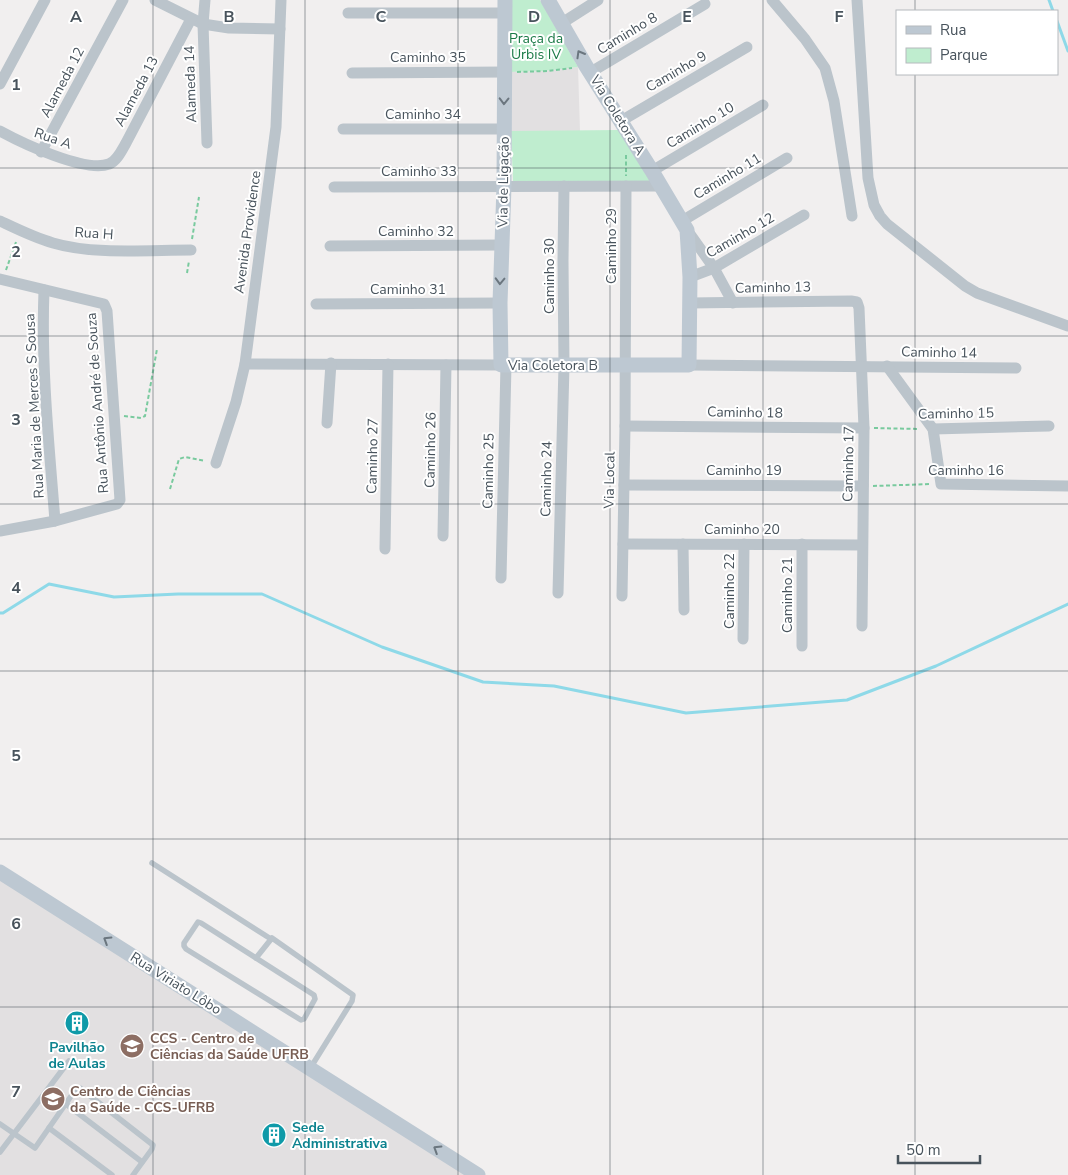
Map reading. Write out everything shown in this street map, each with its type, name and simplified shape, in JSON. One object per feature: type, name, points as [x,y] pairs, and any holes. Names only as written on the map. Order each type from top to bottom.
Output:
[{"type":"street","points":[[0,84],[45,0]]},
{"type":"street","name":"Alameda 12","points":[[41,152],[122,0]]},
{"type":"street","points":[[155,0],[203,24],[229,28],[280,29]]},
{"type":"street","name":"Alameda 14","points":[[205,0],[203,24],[207,143]]},
{"type":"street","name":"Avenida Providence","points":[[216,463],[236,402],[245,364],[276,127],[280,0]]},
{"type":"street","name":"Via Coletora A","points":[[548,0],[684,225],[714,268],[733,303]]},
{"type":"street","points":[[562,22],[598,0]]},
{"type":"street","points":[[772,0],[806,39],[825,68],[834,100],[852,216]]},
{"type":"street","points":[[857,0],[868,178],[872,200],[880,216],[907,242],[965,286],[977,293],[1068,326]]},
{"type":"street","name":"Caminho 8","points":[[588,69],[705,4]]},
{"type":"street","points":[[348,13],[505,6]]},
{"type":"street","name":"Via de Ligação","points":[[504,365],[500,304],[504,186],[505,6]]},
{"type":"street","name":"Alameda 13","points":[[99,166],[111,163],[120,153],[191,19]]},
{"type":"street","name":"Caminho 9","points":[[623,125],[747,47]]},
{"type":"street","name":"Caminho 35","points":[[352,73],[505,72]]},
{"type":"street","name":"Caminho 10","points":[[652,171],[763,105]]},
{"type":"street","name":"Caminho 34","points":[[344,129],[503,129]]},
{"type":"street","name":"Rua A","points":[[0,131],[41,152],[99,166]]},
{"type":"street","name":"Caminho 11","points":[[684,225],[787,158]]},
{"type":"street","name":"Caminho 30","points":[[564,186],[564,366]]},
{"type":"street","name":"Caminho 29","points":[[625,365],[626,186]]},
{"type":"street","name":"Caminho 33","points":[[334,187],[662,186]]},
{"type":"street","name":"Caminho 12","points":[[690,277],[714,268],[804,215]]},
{"type":"street","name":"Rua H","points":[[0,221],[54,243],[72,247],[118,250],[191,250]]},
{"type":"street","name":"Via Coletora A","points":[[684,225],[690,277],[689,365]]},
{"type":"street","name":"Caminho 32","points":[[330,246],[502,245]]},
{"type":"street","points":[[1,279],[44,290]]},
{"type":"street","name":"Rua Antônio André de Souza","points":[[44,290],[101,302],[104,304],[107,312],[120,503],[55,520]]},
{"type":"street","name":"Rua Maria de Merces S Sousa","points":[[44,290],[43,342],[55,520]]},
{"type":"street","name":"Caminho 13","points":[[690,303],[857,302]]},
{"type":"street","name":"Caminho 17","points":[[857,302],[859,308],[864,428],[862,626]]},
{"type":"street","name":"Caminho 31","points":[[316,304],[500,304]]},
{"type":"street","name":"Via Coletora B","points":[[245,364],[862,366]]},
{"type":"street","points":[[327,423],[330,364]]},
{"type":"street","name":"Caminho 27","points":[[385,549],[388,364]]},
{"type":"street","name":"Caminho 26","points":[[443,536],[446,365]]},
{"type":"street","name":"Caminho 25","points":[[501,578],[504,365]]},
{"type":"street","name":"Via Local","points":[[622,596],[625,365]]},
{"type":"street","name":"Caminho 24","points":[[558,593],[564,366]]},
{"type":"street","name":"Caminho 14","points":[[862,366],[1016,368]]},
{"type":"street","points":[[887,366],[933,429],[940,484]]},
{"type":"street","name":"Caminho 18","points":[[625,426],[864,428]]},
{"type":"street","name":"Caminho 15","points":[[933,429],[1049,426]]},
{"type":"street","name":"Caminho 16","points":[[940,484],[1068,486]]},
{"type":"street","name":"Caminho 19","points":[[624,485],[863,486]]},
{"type":"street","points":[[0,531],[55,520]]},
{"type":"street","name":"Caminho 20","points":[[623,544],[862,545]]},
{"type":"street","points":[[683,544],[684,610]]},
{"type":"street","name":"Caminho 22","points":[[743,639],[744,544]]},
{"type":"street","name":"Caminho 21","points":[[802,544],[802,646]]},
{"type":"street","name":"Rua Viriato Lôbo","points":[[0,872],[478,1175]]},
{"type":"lane","points":[[152,862],[273,939],[353,996],[352,1001],[310,1069]]},
{"type":"lane","points":[[199,922],[256,958],[315,996],[315,1001],[303,1020],[186,949],[184,945],[196,923],[199,922]]},
{"type":"lane","points":[[256,958],[271,939]]},
{"type":"lane","points":[[0,1152],[68,1061]]},
{"type":"lane","points":[[0,1124],[34,1148],[76,1089],[80,1088],[152,1143],[153,1148],[133,1175]]},
{"type":"lane","points":[[66,1104],[142,1162]]},
{"type":"lane","points":[[49,1128],[112,1175]]},
{"type":"path","points":[[505,72],[588,69]]},
{"type":"path","points":[[623,125],[626,186]]},
{"type":"path","points":[[187,272],[199,197]]},
{"type":"path","points":[[1,279],[20,230]]},
{"type":"path","points":[[114,415],[141,418],[145,416],[157,349]]},
{"type":"path","name":"Caminho 15","points":[[864,428],[933,429]]},
{"type":"path","points":[[170,489],[179,459],[184,457],[216,463]]},
{"type":"path","name":"Caminho 16","points":[[863,486],[940,484]]},
{"type":"shaded area","points":[[578,67],[580,131],[511,131],[509,72]]},
{"type":"shaded area","name":"CCS - Centro de Ciências da Saúde UFRB","points":[[0,880],[471,1175],[0,1175]]},
{"type":"green space","name":"Praça da Urbis IV","points":[[510,0],[540,0],[578,67],[509,72]]},
{"type":"green space","points":[[618,130],[650,181],[513,181],[511,131]]},
{"type":"waterway","points":[[1049,0],[1053,10]]},
{"type":"waterway","points":[[1058,24],[1068,51]]},
{"type":"waterway","points":[[0,613],[3,613],[49,584],[114,597],[178,594],[262,594],[382,647],[483,682],[554,686],[686,713],[847,700],[936,666],[1068,604]]},
{"type":"place","name":"Pavilhão de Aulas","points":[[77,1023]]},
{"type":"place","name":"CCS - Centro de Ciências da Saúde UFRB","points":[[132,1046]]},
{"type":"place","name":"Centro de Ciências da Saúde - CCS-UFRB","points":[[53,1099]]},
{"type":"place","name":"Sede Administrativa","points":[[274,1135]]}]
